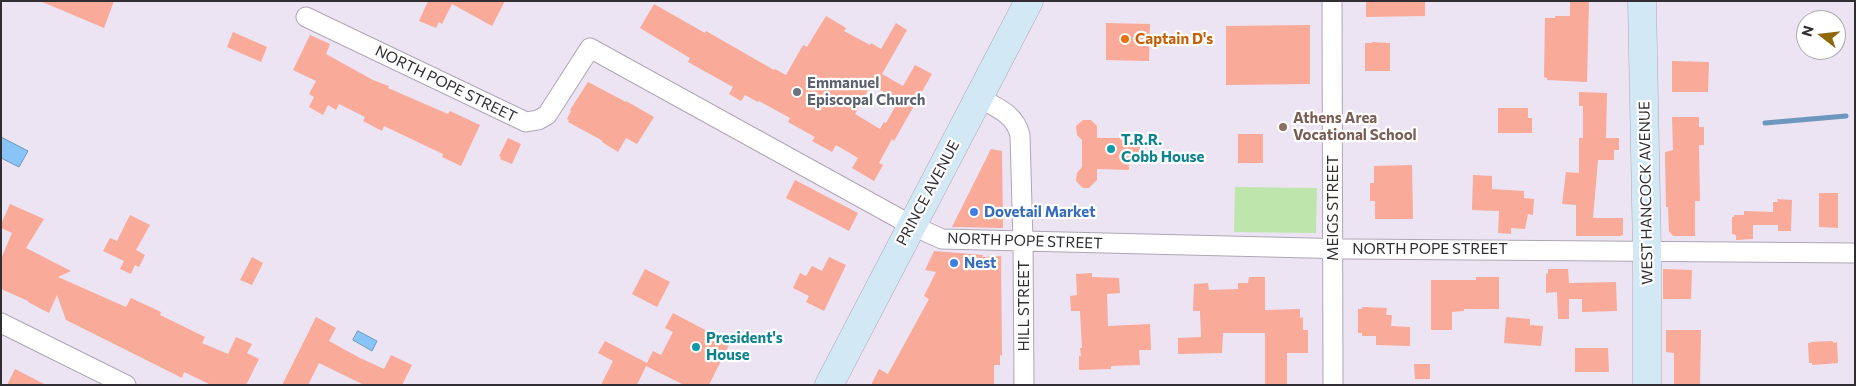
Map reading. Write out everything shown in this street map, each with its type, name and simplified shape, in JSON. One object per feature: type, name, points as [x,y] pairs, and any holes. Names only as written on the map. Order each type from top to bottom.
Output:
[{"type":"main road","name":"PRINCE AVENUE","points":[[829,385],[1029,1]]},
{"type":"main road","name":"WEST HANCOCK AVENUE","points":[[1642,1],[1648,385]]},
{"type":"street","name":"MEIGS STREET","points":[[1332,1],[1333,385]]},
{"type":"street","name":"NORTH POPE STREET","points":[[306,17],[526,122],[538,120],[547,115],[590,48],[911,225],[942,239],[1333,248],[1855,253]]},
{"type":"street","name":"HILL STREET","points":[[979,98],[1011,117],[1018,127],[1020,135],[1024,385]]},
{"type":"street","points":[[1,322],[126,385]]},
{"type":"green space","points":[[1235,187],[1317,188],[1316,233],[1234,232]]},
{"type":"water","points":[[1,137],[28,151],[19,167],[1,158]]},
{"type":"water","points":[[358,331],[377,341],[372,351],[353,340]]},
{"type":"building","points":[[40,1],[114,1],[104,28]]},
{"type":"building","points":[[428,1],[505,1],[492,26],[452,4],[442,24],[439,22],[436,28],[419,21]]},
{"type":"building","points":[[1366,1],[1425,1],[1425,16],[1366,17]]},
{"type":"building","points":[[1570,1],[1589,1],[1587,82],[1547,80],[1544,77],[1545,18],[1570,16]]},
{"type":"building","name":"Emmanuel Episcopal Church","points":[[654,4],[786,75],[803,45],[807,47],[826,16],[846,28],[844,31],[881,49],[896,23],[907,30],[882,74],[903,86],[915,65],[932,74],[894,141],[892,139],[879,163],[883,165],[874,181],[852,168],[858,158],[836,145],[832,152],[812,141],[815,137],[788,122],[790,118],[759,101],[745,95],[741,101],[729,94],[733,87],[688,62],[690,58],[640,28]],"holes":[[[871,85],[899,100],[886,123],[884,122],[880,129],[855,114]]]},
{"type":"building","name":"Captain D's","points":[[1106,23],[1150,24],[1149,61],[1106,60]]},
{"type":"building","points":[[1310,25],[1310,84],[1226,85],[1226,26]]},
{"type":"building","points":[[233,32],[267,47],[261,62],[227,47]]},
{"type":"building","points":[[310,35],[330,44],[326,54],[373,80],[389,86],[388,88],[448,114],[450,111],[480,125],[461,166],[442,157],[443,154],[384,126],[382,131],[363,121],[365,117],[339,104],[336,110],[328,105],[323,115],[309,107],[314,97],[309,94],[316,81],[293,70]]},
{"type":"building","points":[[1365,43],[1390,43],[1390,71],[1365,71]]},
{"type":"building","points":[[1672,61],[1709,62],[1708,92],[1672,92]]},
{"type":"building","points":[[588,82],[654,117],[637,144],[626,138],[618,152],[603,141],[568,122],[570,110]]},
{"type":"building","points":[[1579,92],[1607,93],[1606,138],[1619,138],[1619,150],[1614,150],[1614,160],[1598,160],[1593,218],[1623,218],[1623,235],[1620,236],[1576,236],[1576,205],[1562,204],[1566,172],[1579,173],[1579,138],[1583,138],[1583,106],[1579,106]]},
{"type":"building","points":[[1498,108],[1528,108],[1528,118],[1532,118],[1532,133],[1498,133]]},
{"type":"building","points":[[1672,117],[1699,117],[1699,127],[1704,127],[1704,145],[1699,145],[1700,201],[1695,201],[1695,236],[1673,236],[1669,231],[1668,207],[1666,207],[1665,152],[1673,150]]},
{"type":"building","name":"T.R.R. Cobb House","points":[[1083,120],[1091,120],[1097,126],[1097,138],[1140,140],[1140,158],[1129,158],[1129,170],[1097,169],[1097,180],[1089,188],[1083,188],[1076,181],[1077,173],[1082,167],[1082,140],[1077,135],[1076,126]]},
{"type":"building","points":[[1238,134],[1263,134],[1263,163],[1238,163]]},
{"type":"building","points":[[508,138],[521,144],[512,164],[500,159],[501,157],[499,156]]},
{"type":"building","points":[[991,149],[1002,151],[1003,228],[952,227]]},
{"type":"building","points":[[1412,165],[1413,219],[1375,219],[1375,201],[1370,201],[1370,183],[1374,183],[1374,166]]},
{"type":"building","points":[[1473,175],[1492,176],[1492,189],[1524,191],[1524,198],[1534,199],[1533,215],[1528,214],[1525,229],[1511,228],[1511,234],[1498,233],[1499,211],[1472,210]]},
{"type":"building","points":[[795,180],[858,213],[849,231],[786,198]]},
{"type":"building","points":[[1819,193],[1838,193],[1838,228],[1819,227]]},
{"type":"building","points":[[1777,199],[1792,200],[1791,231],[1778,231],[1778,225],[1753,225],[1753,239],[1736,240],[1736,235],[1732,234],[1732,217],[1734,215],[1744,215],[1744,211],[1773,212],[1773,202],[1778,202]]},
{"type":"building","points":[[10,204],[44,219],[26,248],[71,271],[58,277],[126,307],[131,298],[161,312],[160,315],[205,337],[202,343],[228,354],[236,337],[252,344],[247,353],[259,359],[246,385],[211,385],[184,372],[182,378],[66,320],[57,295],[49,313],[1,289],[1,259],[12,233],[1,228],[1,224]]},
{"type":"building","points":[[130,215],[150,225],[136,250],[145,255],[139,267],[135,265],[131,274],[120,269],[124,261],[103,251],[110,238],[117,241]]},
{"type":"building","points":[[934,251],[983,255],[982,257],[1001,256],[1002,356],[1000,355],[1000,365],[994,365],[994,385],[871,385],[879,369],[888,374],[929,299],[924,296],[936,272],[925,270]]},
{"type":"building","points":[[252,257],[263,263],[252,285],[240,280]]},
{"type":"building","points":[[829,257],[846,265],[824,311],[806,302],[809,296],[793,288],[800,273],[806,276],[812,266],[822,271]]},
{"type":"building","points":[[645,269],[670,282],[657,307],[632,294]]},
{"type":"building","points":[[1548,269],[1568,269],[1569,283],[1616,282],[1617,311],[1582,312],[1582,299],[1569,299],[1569,319],[1558,319],[1557,292],[1546,293],[1546,274]]},
{"type":"building","points":[[1663,269],[1692,270],[1691,299],[1663,299]]},
{"type":"building","points":[[1092,273],[1092,277],[1119,278],[1120,293],[1107,294],[1108,326],[1150,324],[1151,350],[1139,350],[1140,365],[1111,366],[1111,369],[1079,370],[1080,348],[1082,348],[1080,311],[1071,311],[1070,296],[1077,295],[1076,274]]},
{"type":"building","points":[[1249,277],[1265,277],[1265,310],[1300,309],[1300,318],[1303,317],[1303,330],[1308,330],[1308,353],[1287,353],[1287,385],[1265,385],[1265,333],[1223,333],[1222,353],[1178,354],[1178,338],[1201,337],[1200,311],[1193,311],[1194,284],[1208,283],[1209,290],[1238,289],[1238,283],[1248,283]]},
{"type":"building","points":[[1476,277],[1499,277],[1499,309],[1464,309],[1464,311],[1452,312],[1452,330],[1431,330],[1431,280],[1476,280]]},
{"type":"building","points":[[1362,307],[1387,308],[1386,315],[1392,315],[1391,326],[1410,327],[1410,346],[1376,345],[1376,336],[1362,336],[1362,333],[1358,333],[1358,309],[1362,309]]},
{"type":"building","name":"President's House","points":[[673,313],[730,343],[709,385],[684,385],[646,366],[637,385],[601,385],[613,361],[598,353],[605,341],[647,363],[653,351],[661,355],[673,332],[665,328]]},
{"type":"building","points":[[316,317],[336,328],[329,341],[360,358],[384,369],[391,355],[412,365],[402,385],[364,385],[319,363],[308,385],[282,385]]},
{"type":"building","points":[[1506,317],[1530,319],[1530,325],[1543,326],[1541,346],[1504,343]]},
{"type":"building","points":[[1666,330],[1701,330],[1700,385],[1674,385],[1674,353],[1666,352]]},
{"type":"building","points":[[1833,341],[1833,343],[1837,342],[1838,363],[1812,365],[1812,363],[1809,363],[1808,343]]},
{"type":"building","points":[[1575,348],[1608,348],[1609,372],[1575,372]]},
{"type":"building","points":[[1414,364],[1430,364],[1430,379],[1415,379]]},
{"type":"building","points":[[15,369],[46,385],[7,385]]},
{"type":"waterway","points":[[1765,123],[1846,116]]},
{"type":"place","name":"Captain D's","points":[[1125,39]]},
{"type":"place","name":"Emmanuel Episcopal Church","points":[[797,92]]},
{"type":"place","name":"Athens Area Vocational School","points":[[1283,127]]},
{"type":"place","name":"T.R.R. Cobb House","points":[[1111,149]]},
{"type":"place","name":"Dovetail Market","points":[[974,212]]},
{"type":"place","name":"Nest","points":[[954,263]]},
{"type":"place","name":"President's House","points":[[696,347]]}]
